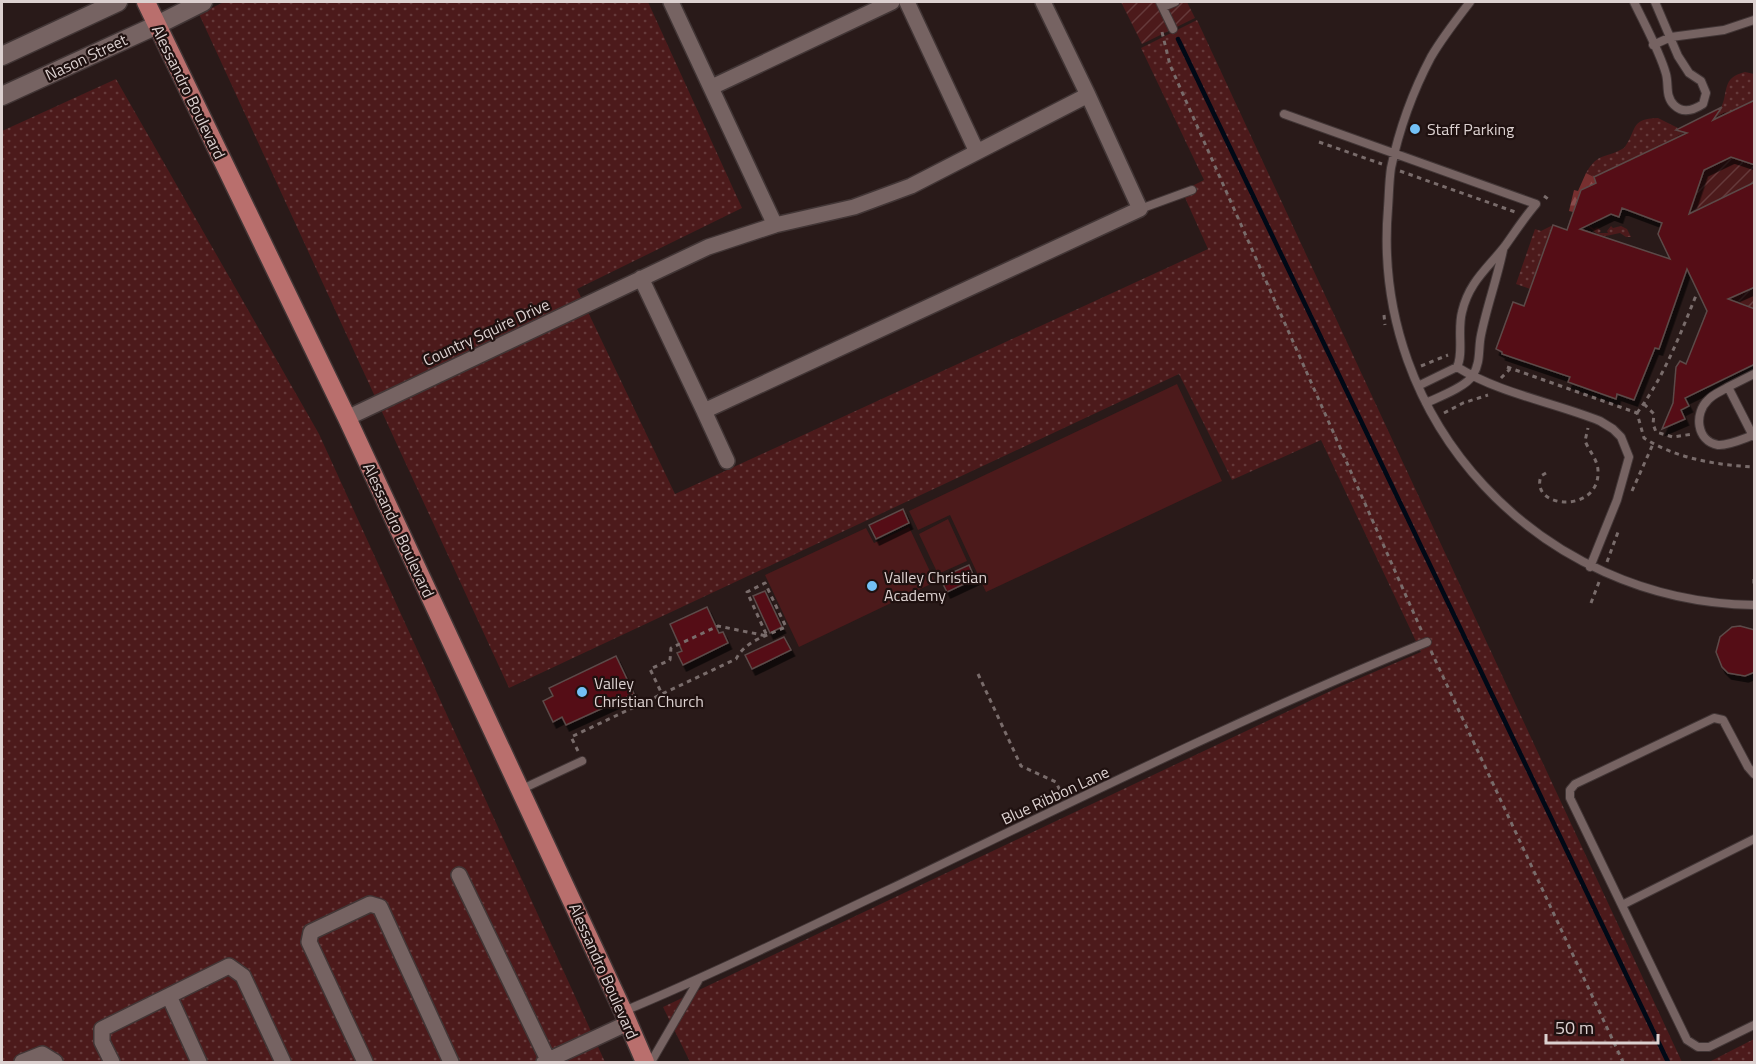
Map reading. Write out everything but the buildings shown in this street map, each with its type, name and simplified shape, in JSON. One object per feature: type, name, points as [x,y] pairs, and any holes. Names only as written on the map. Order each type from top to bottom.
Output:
[{"type":"main road","points":[[2,56],[118,2]]},
{"type":"main road","name":"Alessandro Boulevard","points":[[146,2],[347,418],[645,1062]]},
{"type":"main road","name":"Nason Street","points":[[2,96],[203,2]]},
{"type":"street","points":[[670,2],[775,225]]},
{"type":"street","points":[[712,87],[892,2]]},
{"type":"street","points":[[907,2],[977,152]]},
{"type":"street","points":[[704,411],[1140,209],[1043,2]]},
{"type":"street","name":"Country Squire Drive","points":[[347,418],[708,247],[775,225],[854,207],[911,186],[1088,95]]},
{"type":"street","points":[[641,278],[727,461]]},
{"type":"street","points":[[459,875],[547,1062],[626,1017]]},
{"type":"street","points":[[365,1062],[309,942],[311,932],[370,904],[380,907],[451,1062]]},
{"type":"street","points":[[112,1062],[102,1042],[102,1029],[230,966],[243,976],[283,1062]]},
{"type":"street","points":[[169,996],[199,1062]]},
{"type":"street","points":[[22,1062],[42,1054],[55,1062]]},
{"type":"lane","points":[[1173,29],[1161,4],[1174,2]]},
{"type":"lane","points":[[1470,2],[1431,57],[1404,121],[1391,168],[1386,228],[1387,269],[1396,324],[1426,403],[1448,441],[1489,492],[1537,534],[1590,567],[1659,592],[1728,604],[1755,604]]},
{"type":"lane","points":[[1634,2],[1663,65],[1667,78],[1668,96],[1675,106],[1685,111],[1695,109],[1703,104],[1706,93],[1701,81],[1689,73],[1678,57],[1655,2]]},
{"type":"lane","points":[[1653,45],[1671,37],[1724,30],[1755,20]]},
{"type":"lane","points":[[1284,114],[1536,204],[1503,248],[1478,276],[1467,294],[1458,333],[1461,359],[1457,367],[1418,386]]},
{"type":"lane","points":[[1140,209],[1192,190]]},
{"type":"lane","points":[[1426,403],[1456,389],[1473,377],[1480,357],[1480,336],[1497,280],[1503,248]]},
{"type":"lane","points":[[1457,367],[1493,385],[1592,417],[1613,429],[1621,437],[1629,457],[1617,500],[1590,567]]},
{"type":"lane","points":[[1728,387],[1754,435],[1720,445],[1708,441],[1700,432],[1699,417],[1707,400],[1728,387],[1755,374]]},
{"type":"lane","name":"Blue Ribbon Lane","points":[[626,1017],[1066,805],[1344,675],[1427,642]]},
{"type":"lane","points":[[1755,774],[1748,767],[1723,720],[1714,718],[1575,784],[1570,790],[1570,798],[1687,1040],[1698,1047],[1709,1047],[1755,1025]]},
{"type":"lane","points":[[520,790],[582,760]]},
{"type":"lane","points":[[1622,905],[1755,839]]},
{"type":"lane","points":[[651,1062],[699,980]]},
{"type":"path","points":[[1161,4],[1162,37],[1170,65],[1427,642],[1623,1062]]},
{"type":"path","points":[[1319,142],[1525,216]]},
{"type":"path","points":[[1637,413],[1668,362],[1697,293]]},
{"type":"path","points":[[1434,418],[1488,394],[1508,368],[1637,413]]},
{"type":"path","points":[[1644,404],[1654,414],[1653,424],[1656,432],[1673,437],[1700,432]]},
{"type":"path","points":[[1637,413],[1644,438],[1667,450],[1730,466],[1755,467]]},
{"type":"path","points":[[1546,473],[1539,481],[1542,491],[1551,499],[1565,504],[1578,501],[1588,495],[1596,485],[1599,472],[1596,460],[1585,441],[1592,417]]},
{"type":"path","points":[[1755,579],[1755,585]]},
{"type":"path","points":[[582,760],[571,737],[736,659],[742,647],[767,636],[786,627],[765,584],[747,592],[767,636]]},
{"type":"path","points":[[662,694],[650,669],[670,660],[671,648],[718,626],[767,636]]},
{"type":"path","points":[[978,674],[1021,766],[1056,782],[1066,805]]},
{"type":"shaded area","points":[[224,2],[648,2],[742,208],[577,289],[675,494],[1208,249],[1182,191],[1204,180],[1141,48],[1197,20],[1682,1062],[690,1062],[663,1007],[1339,687],[1421,652],[1321,440],[1232,480],[1179,374],[509,688],[199,14]]},
{"type":"shaded area","points":[[1121,2],[1187,2],[1195,18],[1142,44]]},
{"type":"shaded area","points":[[1745,72],[1754,74],[1754,100],[1711,129],[1721,108],[1729,82],[1732,78]]},
{"type":"shaded area","points":[[116,79],[319,434],[605,1062],[2,1062],[2,131]]},
{"type":"shaded area","points":[[1658,118],[1678,128],[1676,130],[1694,130],[1594,177],[1586,173],[1599,158],[1624,148],[1638,123],[1642,120]]},
{"type":"shaded area","points":[[1728,155],[1754,165],[1754,182],[1689,214],[1705,166],[1712,166],[1723,161]]},
{"type":"shaded area","points":[[1570,220],[1584,222],[1594,229],[1597,227],[1601,231],[1599,233],[1608,233],[1611,226],[1613,228],[1621,226],[1627,229],[1631,237],[1620,233],[1601,237],[1585,224],[1569,222]]},
{"type":"shaded area","points":[[1553,225],[1530,289],[1516,284],[1535,229],[1541,231]]},
{"type":"shaded area","points":[[1754,287],[1754,309],[1730,298]]},
{"type":"shaded area","points":[[1177,384],[1222,481],[986,592],[950,515],[918,530],[909,511]]},
{"type":"shaded area","points":[[948,519],[967,561],[938,574],[919,534]]},
{"type":"shaded area","points":[[909,527],[935,582],[799,647],[765,575],[866,528],[874,543]]},
{"type":"shaded area","points":[[1754,1039],[1754,1062],[1709,1062]]},
{"type":"green space","points":[[1586,173],[1594,177],[1598,185],[1594,184],[1581,190],[1573,212],[1569,211],[1574,190],[1578,191]]},
{"type":"waterway","points":[[1178,39],[1668,1062]]},
{"type":"place","name":"Staff Parking","points":[[1415,129]]},
{"type":"place","name":"Valley Christian Academy","points":[[872,586]]},
{"type":"place","name":"Valley Christian Church","points":[[582,692]]}]
